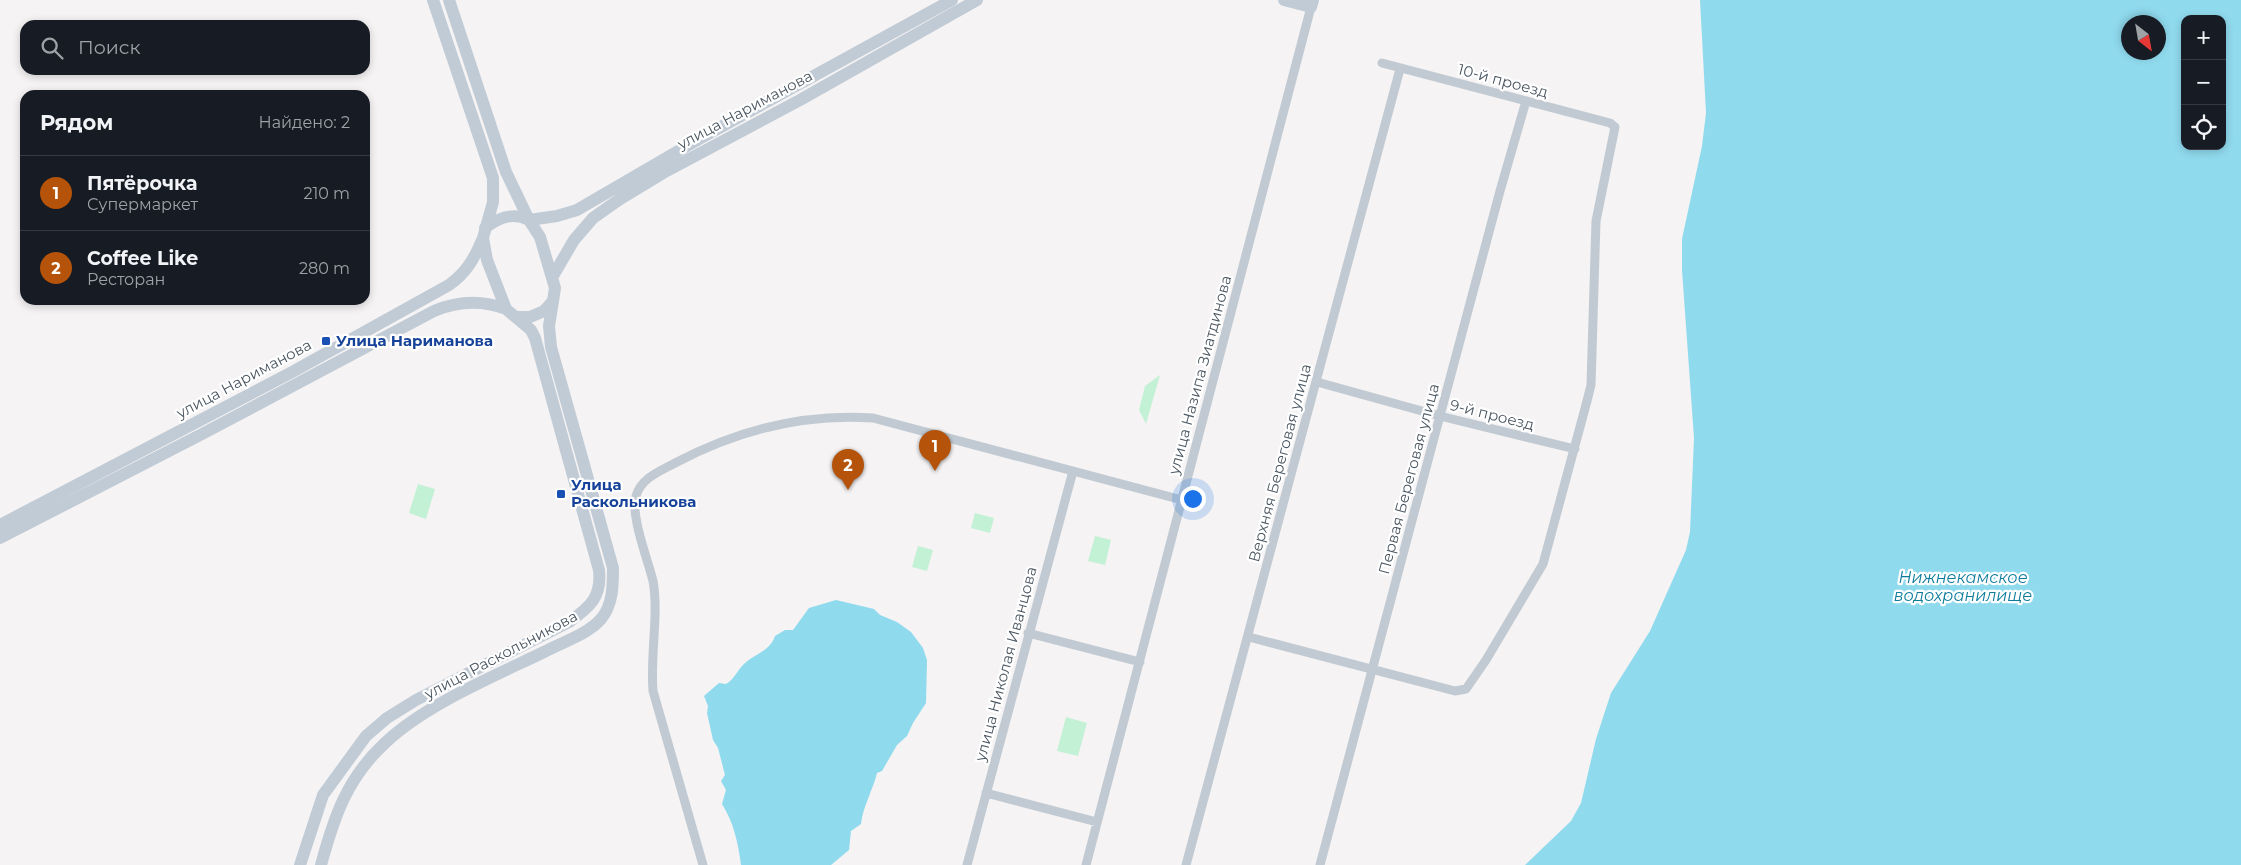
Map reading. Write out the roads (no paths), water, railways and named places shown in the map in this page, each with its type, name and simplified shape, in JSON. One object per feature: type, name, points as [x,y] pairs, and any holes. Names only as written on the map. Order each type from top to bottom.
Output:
[{"type":"main road","name":"улица Нариманова","points":[[0,525],[294,371],[449,285],[464,273],[474,260],[484,233],[493,202],[493,178],[433,0]]},
{"type":"main road","points":[[449,0],[506,172],[529,220],[540,237],[553,276]]},
{"type":"main road","name":"улица Нариманова","points":[[484,233],[505,216],[518,216],[529,220],[556,216],[576,210],[699,139],[952,0]]},
{"type":"main road","name":"улица Нариманова","points":[[553,276],[580,232],[593,218],[620,199],[663,173],[800,100],[978,0]]},
{"type":"main road","points":[[1284,0],[1312,4]]},
{"type":"main road","points":[[484,233],[487,260],[511,313],[530,318],[549,306],[553,301]]},
{"type":"main road","name":"улица Раскольникова","points":[[321,865],[344,794],[384,743],[399,731],[448,700],[580,633],[601,619],[607,610],[613,590],[613,568],[551,347],[550,326],[555,288],[553,276]]},
{"type":"main road","name":"улица Нариманова","points":[[0,538],[220,425],[445,306],[473,302],[495,305],[511,313]]},
{"type":"main road","name":"улица Раскольникова","points":[[300,865],[322,795],[366,736],[387,718],[416,700],[569,622],[583,612],[596,598],[600,581],[599,570],[540,354],[531,330],[511,313]]},
{"type":"street","name":"улица Назипа Зиатдинова","points":[[1086,865],[1312,4]]},
{"type":"street","name":"10-й проезд","points":[[1382,63],[1610,123],[1615,128],[1597,215],[1591,385],[1575,449]]},
{"type":"street","name":"Верхняя Береговая улица","points":[[1186,865],[1249,637],[1266,564],[1317,382],[1400,69]]},
{"type":"street","name":"Первая Береговая улица","points":[[1320,865],[1526,101]]},
{"type":"street","name":"9-й проезд","points":[[1317,382],[1440,416],[1575,449]]},
{"type":"street","points":[[703,865],[656,703],[652,666],[653,583],[634,508],[636,494],[644,481],[668,466],[719,442],[756,430],[848,417],[873,418],[1182,500]]},
{"type":"street","points":[[1249,637],[1372,671],[1461,691],[1471,684],[1543,564],[1575,449]]},
{"type":"street","name":"улица Николая Иванцова","points":[[966,865],[1073,471]]},
{"type":"street","points":[[1028,633],[1140,662]]},
{"type":"street","points":[[986,793],[1097,822]]},
{"type":"water","name":"Нижнекамское водохранилище","points":[[1700,0],[2241,0],[2241,865],[1525,865],[1571,821],[1581,803],[1596,739],[1611,693],[1650,631],[1686,550],[1690,532],[1694,438],[1682,270],[1682,239],[1702,146],[1706,113]]},
{"type":"water","points":[[836,600],[874,609],[880,615],[897,622],[911,632],[923,648],[927,660],[926,703],[907,736],[897,745],[882,771],[877,773],[861,824],[851,831],[849,850],[831,865],[741,865],[735,833],[730,818],[722,804],[726,790],[721,781],[725,775],[718,748],[713,740],[707,713],[708,706],[704,696],[719,683],[726,684],[729,682],[745,663],[770,645],[775,636],[785,630],[793,630],[809,608]]},
{"type":"place","name":"Улица Нариманова","points":[[326,341]]},
{"type":"place","name":"Пятёрочка","points":[[935,471]]},
{"type":"place","name":"Coffee Like","points":[[848,490]]},
{"type":"place","name":"Улица Раскольникова","points":[[561,494]]}]
